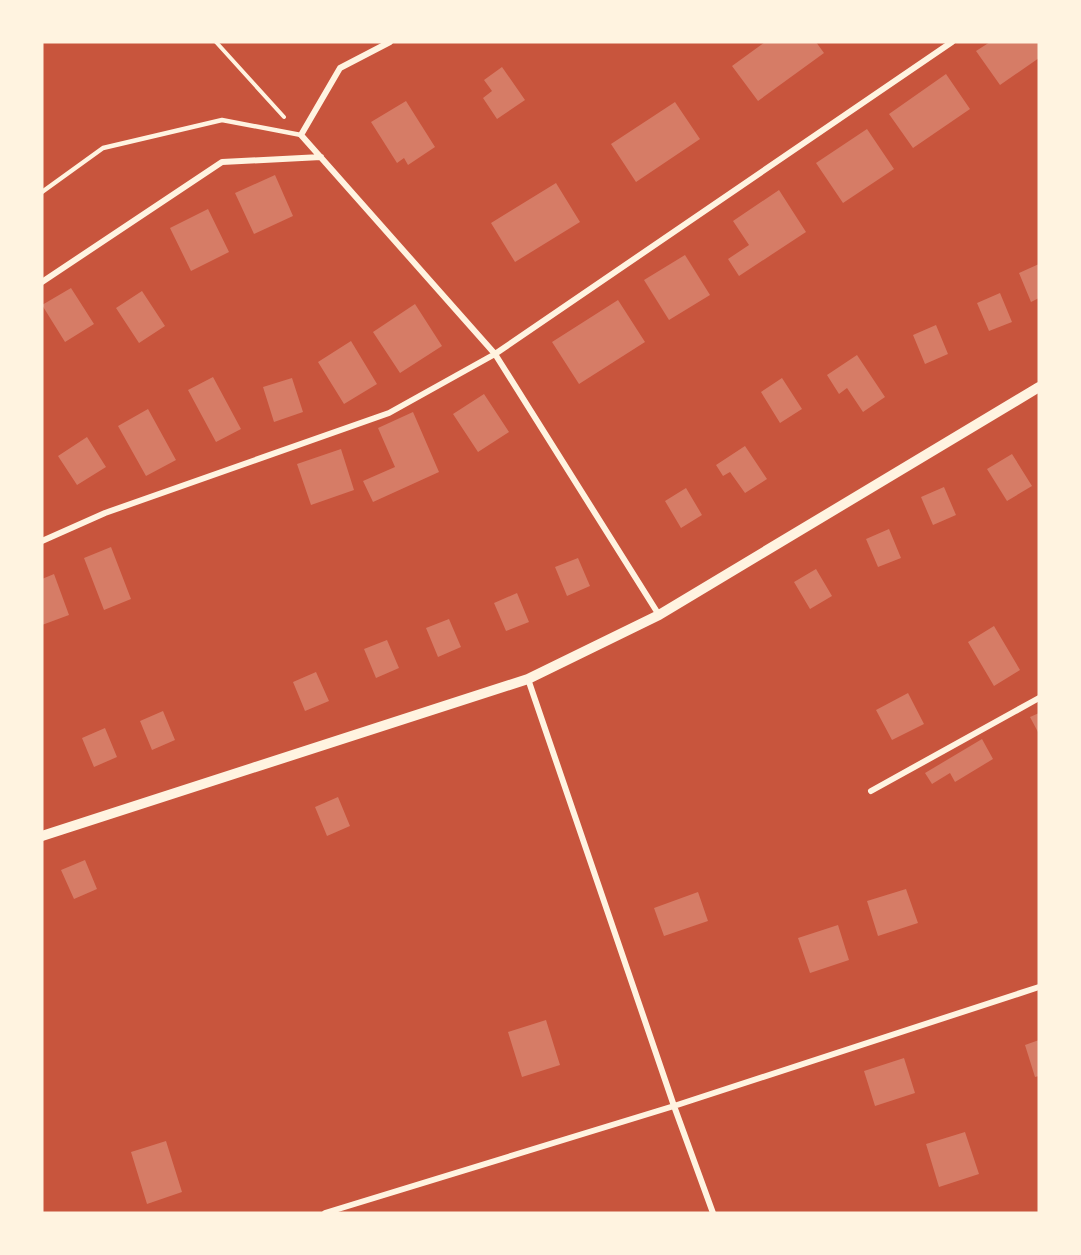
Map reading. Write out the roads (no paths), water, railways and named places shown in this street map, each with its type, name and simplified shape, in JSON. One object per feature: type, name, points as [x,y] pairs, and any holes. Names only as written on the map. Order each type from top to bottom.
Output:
[{"type":"street","points":[[390,42],[340,68],[301,135],[495,354],[658,615]]},
{"type":"street","points":[[42,542],[105,513],[389,413],[495,354],[952,42]]},
{"type":"street","points":[[42,282],[222,162],[321,157]]},
{"type":"street","points":[[42,836],[528,679],[658,615],[1039,387]]},
{"type":"street","points":[[528,679],[674,1106],[713,1213]]},
{"type":"street","points":[[871,791],[1039,698]]},
{"type":"street","points":[[326,1213],[674,1106],[1039,987]]},
{"type":"lane","points":[[42,192],[103,148],[222,120],[301,135]]}]
